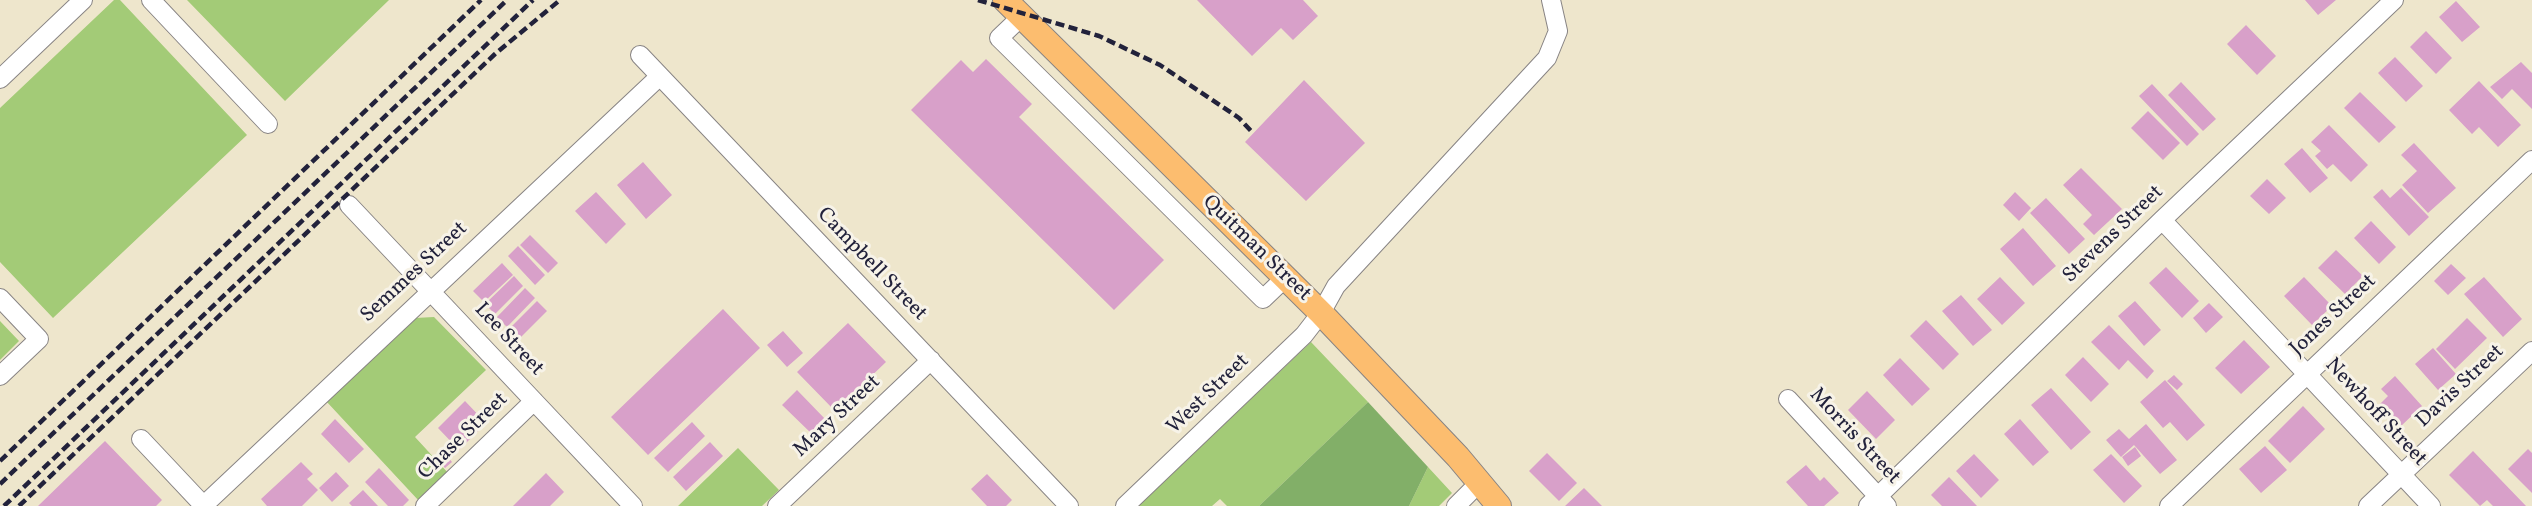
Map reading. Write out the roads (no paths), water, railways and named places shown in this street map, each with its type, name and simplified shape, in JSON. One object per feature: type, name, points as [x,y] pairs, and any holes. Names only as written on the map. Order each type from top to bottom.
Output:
[{"type":"main road","name":"Quitman Street","points":[[1013,8],[1321,313],[1458,457],[1478,484],[1499,506]]},
{"type":"street","points":[[0,79],[83,0]]},
{"type":"street","points":[[152,0],[268,124]]},
{"type":"street","name":"West Street","points":[[1125,506],[1304,335],[1321,313],[1336,286],[1547,58],[1558,31],[1551,0]]},
{"type":"street","name":"Stevens Street","points":[[1878,503],[2162,220],[2394,0]]},
{"type":"street","points":[[1013,8],[999,38],[1263,299],[1285,278]]},
{"type":"street","points":[[1028,66],[1049,44]]},
{"type":"street","name":"Campbell Street","points":[[640,55],[1069,506]]},
{"type":"street","name":"Semmes Street","points":[[204,506],[429,290],[660,76]]},
{"type":"street","points":[[1073,111],[1094,90]]},
{"type":"street","name":"Jones Street","points":[[2169,506],[2306,372],[2532,160]]},
{"type":"street","name":"Lee Street","points":[[349,206],[633,506]]},
{"type":"street","name":"Newhoff Street","points":[[2162,220],[2431,506]]},
{"type":"street","points":[[0,298],[39,339],[0,376]]},
{"type":"street","name":"Davis Street","points":[[2368,506],[2532,351]]},
{"type":"street","name":"Mary Street","points":[[777,506],[931,360]]},
{"type":"street","name":"Morris Street","points":[[1788,399],[1878,503]]},
{"type":"street","name":"Chase Street","points":[[425,506],[534,401]]},
{"type":"street","points":[[141,439],[204,506]]},
{"type":"street","points":[[1456,506],[1478,484]]},
{"type":"railway","points":[[0,461],[481,0]]},
{"type":"railway","points":[[0,484],[507,0]]},
{"type":"railway","points":[[4,506],[533,0]]},
{"type":"railway","points":[[19,506],[495,54],[560,0]]},
{"type":"railway","points":[[978,0],[1099,36],[1160,65],[1239,118],[1252,132]]}]
